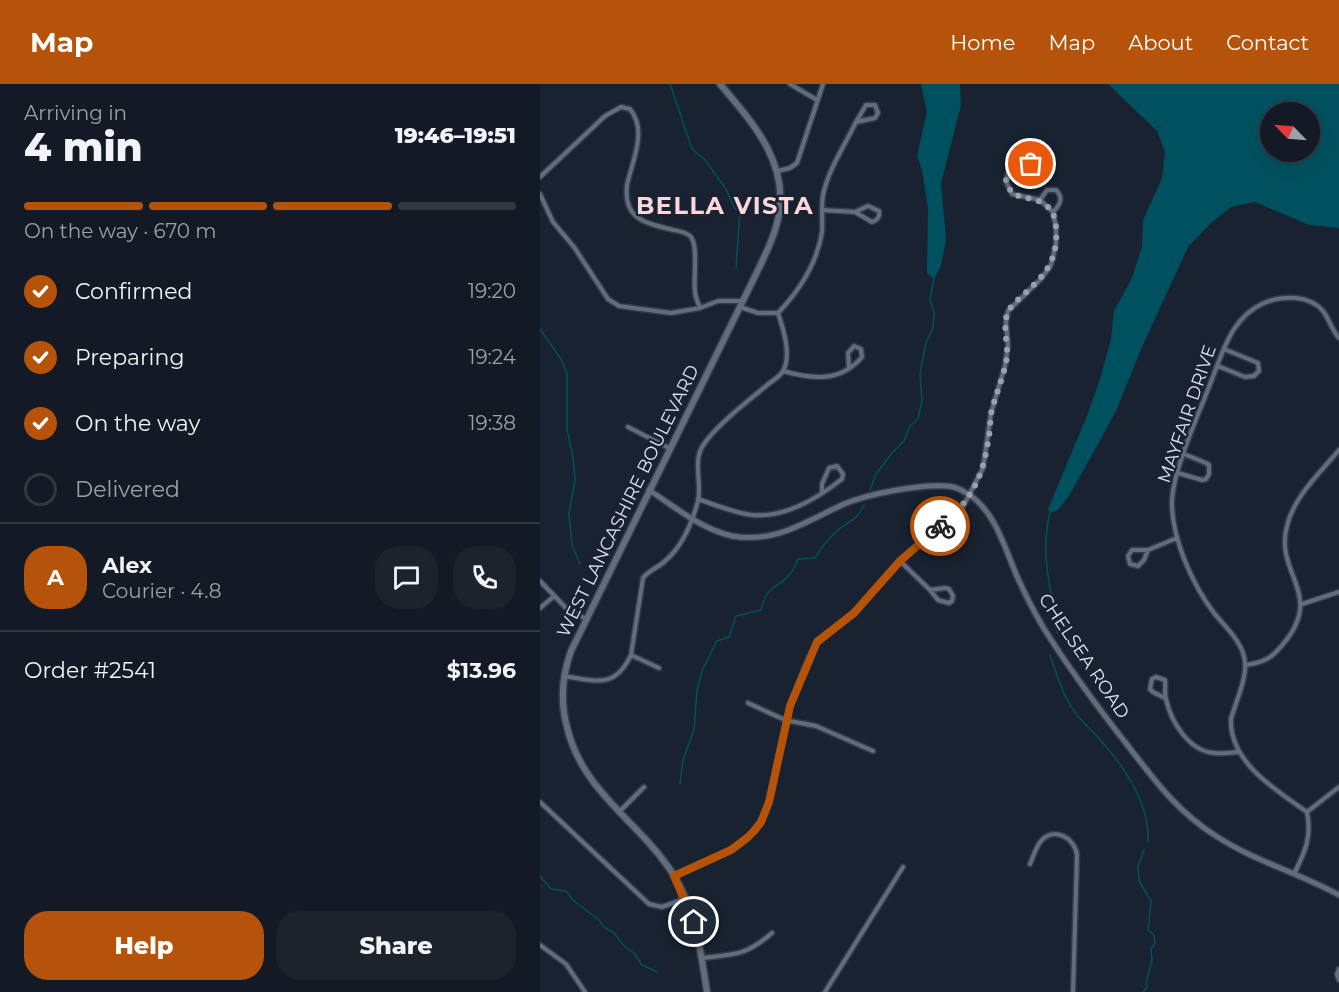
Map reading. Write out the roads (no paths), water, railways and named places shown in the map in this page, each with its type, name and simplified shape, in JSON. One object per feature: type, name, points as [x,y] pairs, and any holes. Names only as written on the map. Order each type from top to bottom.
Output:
[{"type":"main road","name":"WEST LANCASHIRE BOULEVARD","points":[[707,992],[694,922],[674,876],[658,853],[588,776],[572,747],[564,716],[563,676],[571,651],[586,619],[772,240],[779,214],[778,171],[759,132],[720,84]]},
{"type":"street","points":[[790,84],[801,93],[817,100]]},
{"type":"street","points":[[778,171],[790,168],[797,163],[823,84]]},
{"type":"street","points":[[540,194],[553,222],[574,247],[608,299],[619,306],[671,313],[685,312],[718,301],[741,304],[758,313],[778,313],[793,298],[816,255],[822,232],[823,194],[831,173],[856,122],[866,105],[875,105],[878,113],[875,118],[856,122]]},
{"type":"street","points":[[540,177],[604,116],[621,107],[630,109],[636,118],[639,132],[626,193],[630,208],[635,217],[641,221],[692,237],[694,288],[700,308]]},
{"type":"street","points":[[674,876],[731,850],[747,838],[761,822],[769,802],[785,720],[817,642],[854,613],[900,561],[964,505],[983,468],[991,413],[1005,366],[1008,345],[1006,322],[1008,311],[1051,266],[1056,244],[1053,212],[1040,200],[1012,194],[1006,181],[1010,162],[1017,153],[1024,150],[1030,154],[1031,164],[1027,169],[1021,172],[1008,172]]},
{"type":"street","points":[[1040,200],[1047,190],[1056,190],[1061,197],[1060,205],[1053,212]]},
{"type":"street","points":[[822,210],[855,212],[872,222],[879,215],[879,211],[868,206],[855,212]]},
{"type":"street","name":"MAYFAIR DRIVE","points":[[1246,665],[1242,649],[1212,611],[1187,566],[1177,538],[1172,499],[1178,473],[1233,328],[1253,307],[1269,300],[1290,298],[1309,300],[1316,304],[1326,316],[1339,338]]},
{"type":"street","points":[[563,676],[588,680],[614,678],[623,670],[631,655],[644,578],[671,557],[678,548],[692,518],[698,499],[699,458],[703,445],[727,420],[783,371],[787,348],[778,313]]},
{"type":"street","points":[[783,371],[803,377],[836,376],[849,368],[862,357],[861,349],[857,346],[851,348],[848,353],[849,368]]},
{"type":"street","points":[[1218,366],[1245,376],[1254,376],[1259,371],[1258,363],[1252,359],[1224,349]]},
{"type":"street","points":[[628,427],[669,448]]},
{"type":"street","points":[[1294,875],[1309,838],[1310,827],[1307,812],[1271,786],[1238,752],[1230,727],[1246,665],[1263,662],[1276,652],[1289,636],[1299,618],[1302,604],[1285,550],[1287,524],[1304,492],[1339,450]]},
{"type":"street","points":[[1178,473],[1202,480],[1206,479],[1209,474],[1209,465],[1184,454]]},
{"type":"street","points":[[698,499],[741,513],[765,515],[786,511],[822,492],[842,479],[843,474],[837,466],[829,468],[822,484],[822,492]]},
{"type":"street","points":[[649,490],[711,529],[733,536],[755,537],[780,534],[845,504],[873,495],[948,486],[970,495]]},
{"type":"street","name":"CHELSEA ROAD","points":[[970,495],[985,509],[996,527],[1026,597],[1060,654],[1164,792],[1186,816],[1216,836],[1339,895]]},
{"type":"street","points":[[1148,550],[1144,560],[1138,566],[1130,564],[1128,556],[1132,550],[1148,550],[1177,538]]},
{"type":"street","points":[[900,561],[943,603],[949,603],[953,598],[949,589],[930,590]]},
{"type":"street","points":[[540,581],[565,607],[586,619]]},
{"type":"street","points":[[1302,604],[1339,592]]},
{"type":"street","points":[[540,608],[553,597]]},
{"type":"street","points":[[631,655],[659,668]]},
{"type":"street","points":[[1165,698],[1153,693],[1150,688],[1152,679],[1156,677],[1165,680],[1165,698],[1175,723],[1191,743],[1206,752],[1215,754],[1238,752]]},
{"type":"street","points":[[748,704],[785,720],[816,726],[873,752]]},
{"type":"street","points":[[619,812],[644,787]]},
{"type":"street","points":[[1307,812],[1339,787]]},
{"type":"street","points":[[540,802],[649,904],[662,907],[684,899]]},
{"type":"street","points":[[1030,864],[1039,842],[1047,835],[1058,834],[1071,840],[1076,846],[1073,992]]},
{"type":"street","points":[[825,992],[903,867]]},
{"type":"street","points":[[702,958],[743,953],[772,933]]},
{"type":"street","points":[[540,945],[566,964],[585,992]]},
{"type":"street","points":[[1339,969],[1336,974],[1339,980]]},
{"type":"water","points":[[921,84],[960,84],[961,105],[941,184],[946,239],[941,266],[934,279],[927,273],[928,209],[922,170],[917,156],[927,112]]},
{"type":"water","points":[[1108,84],[1339,84],[1339,228],[1309,225],[1255,202],[1231,207],[1211,223],[1188,247],[1142,347],[1116,411],[1088,462],[1069,496],[1058,510],[1050,513],[1048,509],[1087,416],[1101,376],[1111,339],[1114,311],[1132,278],[1142,247],[1143,220],[1162,178],[1165,152],[1157,131]]},
{"type":"waterway","points":[[670,84],[692,149],[705,160],[726,189],[735,209],[740,211],[736,269]]},
{"type":"waterway","points":[[870,490],[876,474],[904,441],[910,426],[918,419],[922,401],[920,373],[926,343],[933,328],[934,313],[930,299],[934,279]]},
{"type":"waterway","points":[[540,329],[561,359],[567,374],[567,429],[575,480],[569,514],[572,545],[580,564]]},
{"type":"waterway","points":[[680,784],[683,760],[694,730],[697,690],[702,671],[717,641],[729,637],[736,616],[761,610],[769,591],[791,573],[798,559],[815,558],[831,537],[855,518],[864,505]]},
{"type":"waterway","points":[[1050,513],[1046,555],[1057,633]]},
{"type":"waterway","points":[[1050,655],[1060,684],[1077,715],[1111,752],[1135,788],[1145,814],[1148,842]]},
{"type":"waterway","points":[[1143,992],[1147,987],[1146,982],[1152,961],[1151,949],[1155,943],[1154,935],[1148,930],[1151,901],[1139,881],[1138,866],[1144,850]]},
{"type":"waterway","points":[[540,876],[551,889],[566,891],[573,900],[614,933],[625,947],[634,953],[642,965],[657,972]]},
{"type":"district","name":"BELLA VISTA","points":[[725,206]]}]
